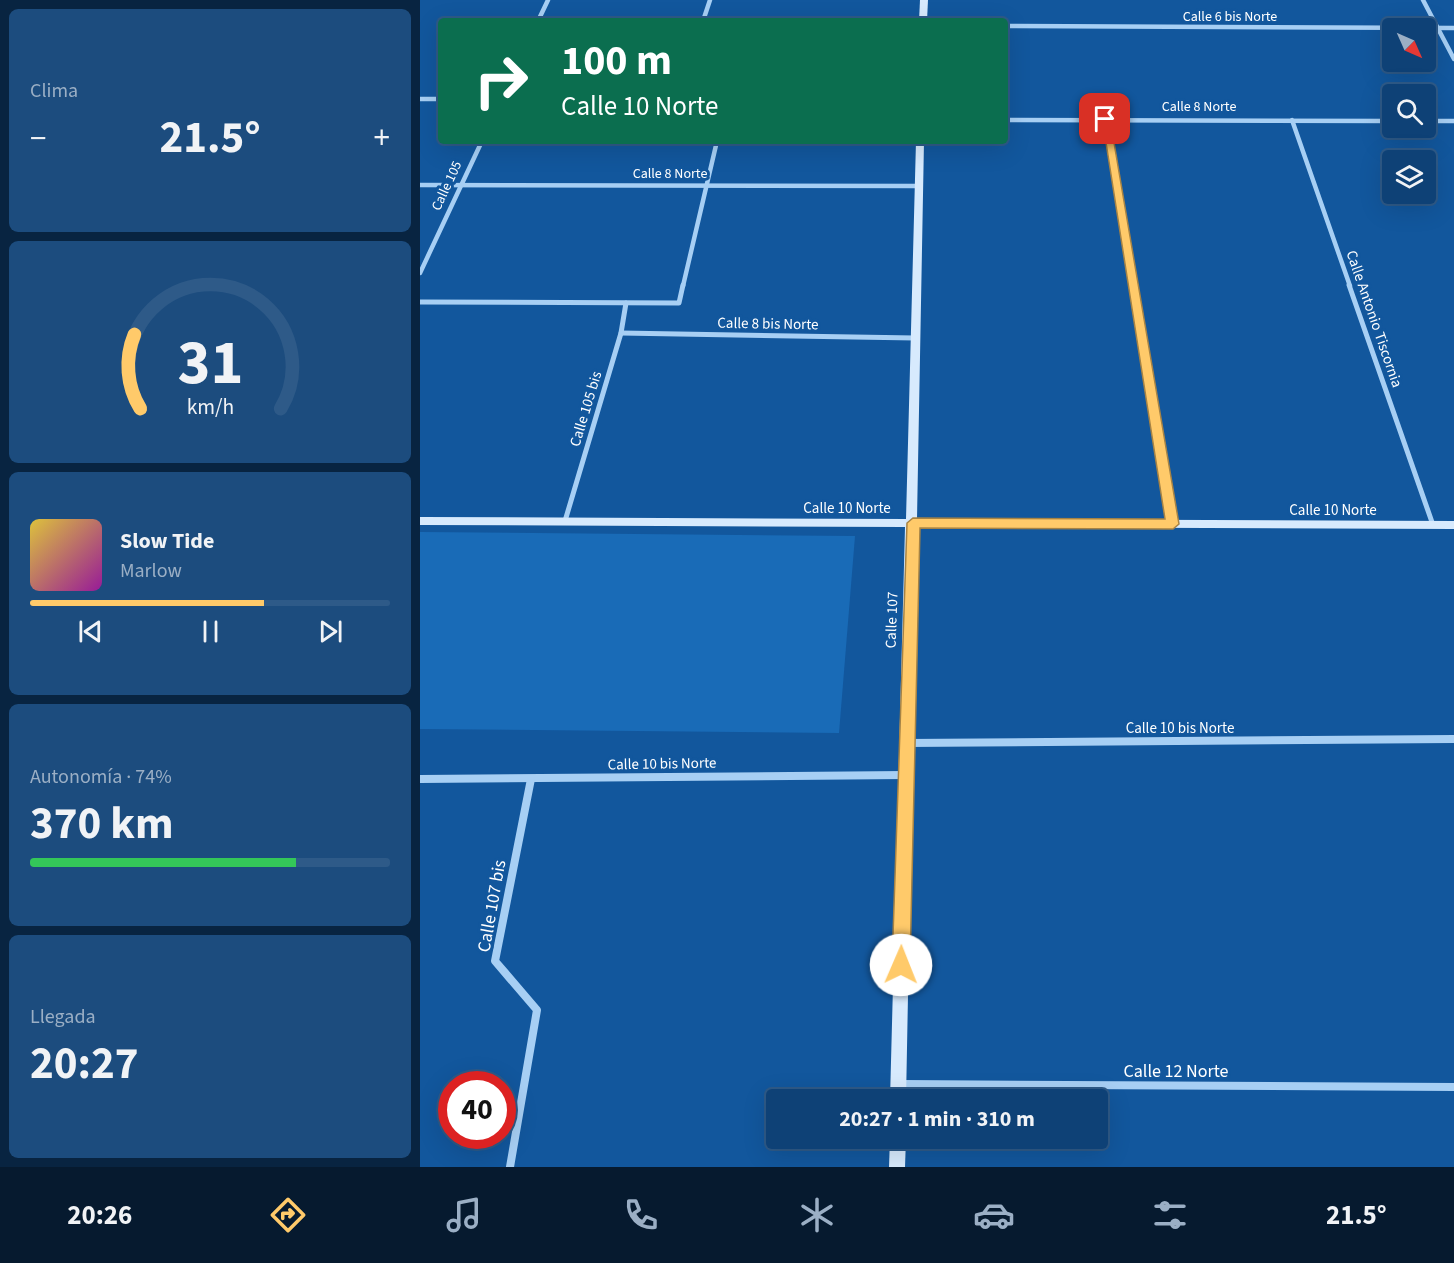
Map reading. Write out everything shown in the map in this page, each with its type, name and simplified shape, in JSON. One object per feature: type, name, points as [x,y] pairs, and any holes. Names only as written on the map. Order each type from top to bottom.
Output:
[{"type":"street","points":[[539,18],[548,0]]},
{"type":"street","points":[[704,18],[710,0]]},
{"type":"street","points":[[923,18],[924,0]]},
{"type":"street","points":[[1423,0],[1454,59]]},
{"type":"street","name":"Calle 6 bis Norte","points":[[1008,26],[1454,28]]},
{"type":"street","points":[[420,99],[438,99]]},
{"type":"street","points":[[1105,119],[1173,524]]},
{"type":"street","name":"Calle 8 Norte","points":[[1008,120],[1382,121]]},
{"type":"street","name":"Calle Antonio Tiscornia","points":[[1292,120],[1433,525]]},
{"type":"street","points":[[1436,121],[1454,121]]},
{"type":"street","name":"Calle 105","points":[[420,273],[481,144]]},
{"type":"street","points":[[420,302],[679,303],[716,144]]},
{"type":"street","name":"Calle 107","points":[[899,1089],[920,144]]},
{"type":"street","name":"Calle 8 Norte","points":[[420,185],[919,186]]},
{"type":"street","name":"Calle 105 bis","points":[[565,522],[621,333],[626,303]]},
{"type":"street","name":"Calle 8 bis Norte","points":[[621,333],[915,338]]},
{"type":"street","name":"Calle 10 Norte","points":[[420,521],[1454,525]]},
{"type":"street","name":"Calle 10 bis Norte","points":[[906,743],[1454,739]]},
{"type":"street","name":"Calle 10 bis Norte","points":[[420,779],[905,775]]},
{"type":"street","name":"Calle 107 bis","points":[[510,1167],[537,1011],[495,961],[531,779]]},
{"type":"street","name":"Calle 12 Norte","points":[[899,1084],[1454,1087]]},
{"type":"street","points":[[897,1167],[898,1149]]},
{"type":"shaded area","points":[[420,532],[855,536],[839,733],[420,729]]},
{"type":"route","points":[[901,965],[913,523],[1173,524],[1105,119]]}]
